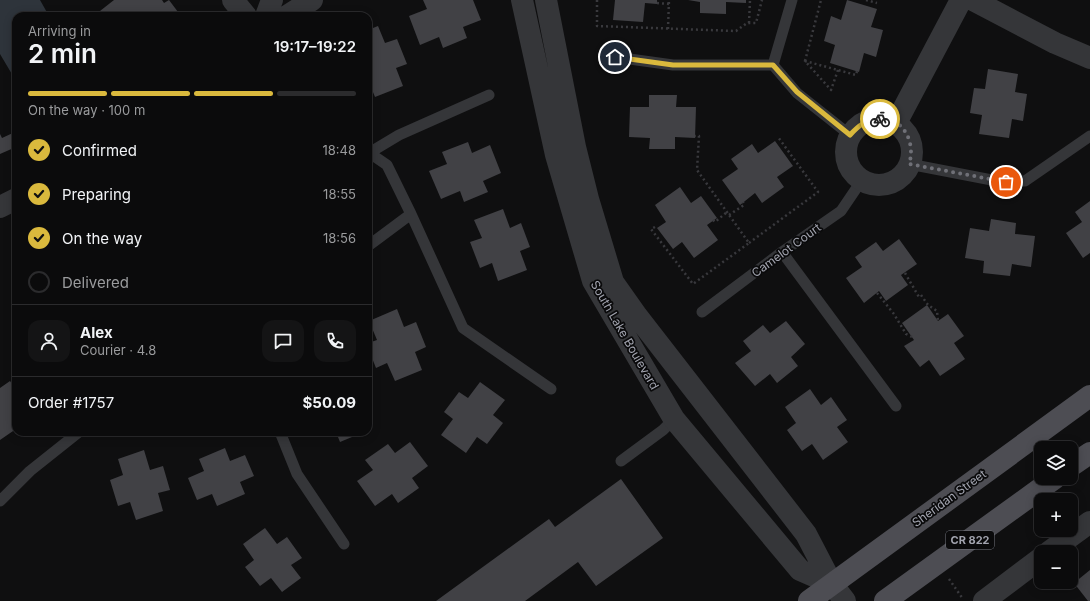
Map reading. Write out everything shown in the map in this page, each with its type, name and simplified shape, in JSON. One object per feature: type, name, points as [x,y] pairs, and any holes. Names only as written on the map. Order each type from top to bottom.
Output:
[{"type":"main road","name":"Sheridan Street","points":[[809,601],[1090,396]]},
{"type":"main road","points":[[1078,461],[1090,453]]},
{"type":"main road","name":"CR 822","points":[[885,601],[1045,485]]},
{"type":"street","points":[[233,0],[243,12]]},
{"type":"street","points":[[268,12],[272,0]]},
{"type":"street","points":[[293,12],[312,0]]},
{"type":"street","name":"South Lake Boulevard","points":[[522,0],[556,155],[593,281],[674,419],[800,570],[832,584]]},
{"type":"street","name":"South Lake Boulevard","points":[[546,0],[575,148],[614,282],[637,316],[806,534],[832,584],[845,601]]},
{"type":"street","points":[[896,123],[961,0]]},
{"type":"street","points":[[973,0],[1055,43],[1090,58]]},
{"type":"street","points":[[871,119],[883,119],[896,123],[905,131],[911,143],[912,156],[909,164],[899,178],[888,184],[875,184],[862,180],[852,172],[847,160],[846,147],[850,135],[859,125],[871,119]]},
{"type":"street","points":[[0,207],[12,201]]},
{"type":"street","points":[[1059,545],[1090,522]]},
{"type":"street","points":[[985,599],[1034,563]]},
{"type":"lane","points":[[773,65],[792,0]]},
{"type":"lane","points":[[615,57],[673,65],[773,65],[797,92],[850,135]]},
{"type":"lane","points":[[372,151],[399,135],[489,95]]},
{"type":"lane","points":[[909,164],[997,181],[1025,181],[1090,136]]},
{"type":"lane","points":[[372,156],[387,165],[463,328],[551,389]]},
{"type":"lane","name":"Camelot Court","points":[[702,312],[841,210],[862,180]]},
{"type":"lane","points":[[372,243],[411,214]]},
{"type":"lane","points":[[782,252],[896,406]]},
{"type":"lane","points":[[621,461],[663,430],[674,419]]},
{"type":"lane","points":[[0,501],[30,471],[74,436]]},
{"type":"lane","points":[[282,436],[297,474],[344,544]]},
{"type":"path","points":[[597,0],[597,26],[736,31],[749,22]]},
{"type":"path","points":[[749,22],[750,0]]},
{"type":"path","points":[[749,22],[756,24],[762,0]]},
{"type":"path","points":[[805,61],[821,0]]},
{"type":"path","points":[[866,0],[877,3]]},
{"type":"path","points":[[657,3],[669,2],[668,29]]},
{"type":"path","points":[[805,61],[856,75],[857,71]]},
{"type":"path","points":[[805,61],[831,90],[838,70]]},
{"type":"path","points":[[695,136],[699,136],[697,170],[749,243]]},
{"type":"path","points":[[655,227],[652,229],[693,284],[818,192],[778,137]]},
{"type":"path","points":[[713,220],[715,222],[744,205],[743,202]]},
{"type":"path","points":[[905,272],[920,296],[928,305],[937,311],[938,321]]},
{"type":"path","points":[[877,293],[894,314],[906,334],[912,337]]},
{"type":"path","points":[[938,563],[965,601]]},
{"type":"shaded area","points":[[0,0],[40,0],[47,12],[12,12],[12,74],[0,54]]},
{"type":"building","points":[[114,0],[162,0],[164,3],[169,0],[178,12],[101,12]]},
{"type":"building","points":[[423,0],[473,0],[481,20],[463,27],[467,38],[443,48],[439,37],[420,45],[409,16],[427,9]]},
{"type":"building","points":[[615,0],[657,0],[657,4],[645,3],[643,22],[613,20]]},
{"type":"building","points":[[688,0],[746,0],[746,3],[726,2],[726,14],[700,13],[700,2]]},
{"type":"building","points":[[847,0],[877,9],[871,27],[883,30],[876,57],[864,53],[859,72],[830,63],[835,45],[824,41],[831,16],[841,20]]},
{"type":"building","points":[[378,26],[385,43],[397,39],[407,64],[396,68],[403,86],[375,97],[372,90],[372,28]]},
{"type":"building","points":[[988,69],[1018,74],[1015,92],[1027,94],[1023,121],[1012,119],[1009,138],[979,134],[982,115],[970,113],[974,88],[985,89]]},
{"type":"building","points":[[649,95],[677,95],[676,107],[696,107],[695,138],[675,137],[675,149],[649,149],[650,138],[629,137],[630,107],[649,107]]},
{"type":"building","points":[[12,133],[12,149],[0,154],[0,134],[2,138]]},
{"type":"building","points":[[775,141],[793,166],[777,177],[784,187],[762,203],[755,193],[740,205],[722,180],[738,169],[731,159],[752,144],[758,153]]},
{"type":"building","points":[[468,142],[472,153],[490,145],[501,173],[483,181],[488,192],[464,202],[460,191],[441,199],[429,171],[447,164],[442,152]]},
{"type":"building","points":[[680,187],[691,203],[701,196],[717,218],[707,225],[718,240],[694,258],[682,242],[673,249],[657,228],[666,222],[655,205]]},
{"type":"building","points":[[1090,201],[1090,253],[1083,258],[1066,233],[1082,222],[1075,212]]},
{"type":"building","points":[[503,209],[510,228],[521,223],[530,247],[520,251],[527,270],[498,281],[492,263],[480,268],[470,242],[482,238],[474,220]]},
{"type":"building","points":[[991,219],[1016,223],[1015,234],[1035,236],[1031,267],[1012,264],[1010,276],[983,273],[984,261],[965,258],[970,228],[989,231]]},
{"type":"building","points":[[899,239],[917,264],[901,275],[908,285],[886,301],[879,291],[864,303],[846,278],[862,267],[855,257],[876,242],[883,251]]},
{"type":"building","points":[[927,305],[938,321],[948,314],[964,336],[954,343],[965,359],[940,376],[929,360],[920,367],[904,346],[914,340],[902,323]]},
{"type":"building","points":[[397,309],[404,327],[416,322],[426,347],[415,352],[422,370],[395,381],[387,363],[376,368],[372,358],[372,342],[377,340],[372,328],[372,320]]},
{"type":"building","points":[[786,321],[805,344],[791,357],[798,366],[777,383],[770,374],[755,386],[735,363],[751,351],[743,341],[763,325],[770,333]]},
{"type":"building","points":[[10,381],[12,384],[12,432],[0,440],[0,388]]},
{"type":"building","points":[[480,382],[505,400],[493,415],[503,423],[487,444],[477,437],[466,453],[441,435],[453,419],[444,412],[459,392],[468,398]]},
{"type":"building","points":[[810,389],[821,405],[831,397],[847,420],[837,427],[848,442],[823,460],[812,444],[802,451],[787,430],[796,423],[785,407]]},
{"type":"building","points":[[338,436],[354,436],[340,442]]},
{"type":"building","points":[[410,442],[428,466],[412,478],[419,488],[398,503],[392,494],[375,506],[357,481],[373,470],[365,460],[388,444],[395,453]]},
{"type":"building","points":[[225,448],[230,461],[245,455],[254,476],[240,482],[245,494],[217,506],[212,494],[197,500],[188,478],[204,471],[199,459]]},
{"type":"building","points":[[144,450],[150,470],[163,466],[170,490],[158,493],[163,511],[136,520],[130,502],[118,506],[110,480],[123,475],[118,459]]},
{"type":"building","points":[[621,479],[663,538],[596,586],[578,562],[525,601],[436,601],[549,519],[555,527]]},
{"type":"building","points":[[265,528],[277,544],[287,537],[302,558],[291,565],[301,578],[282,592],[271,578],[260,586],[245,567],[254,560],[243,544]]},
{"type":"building","points":[[1090,570],[1090,601],[1088,601],[1078,588],[1078,580]]},
{"type":"way so far","points":[[880,119],[896,123],[905,131],[911,143],[912,156],[909,164],[1006,182]]},
{"type":"route","points":[[615,57],[673,65],[773,65],[797,92],[850,135],[859,125],[871,119],[880,119]]}]
